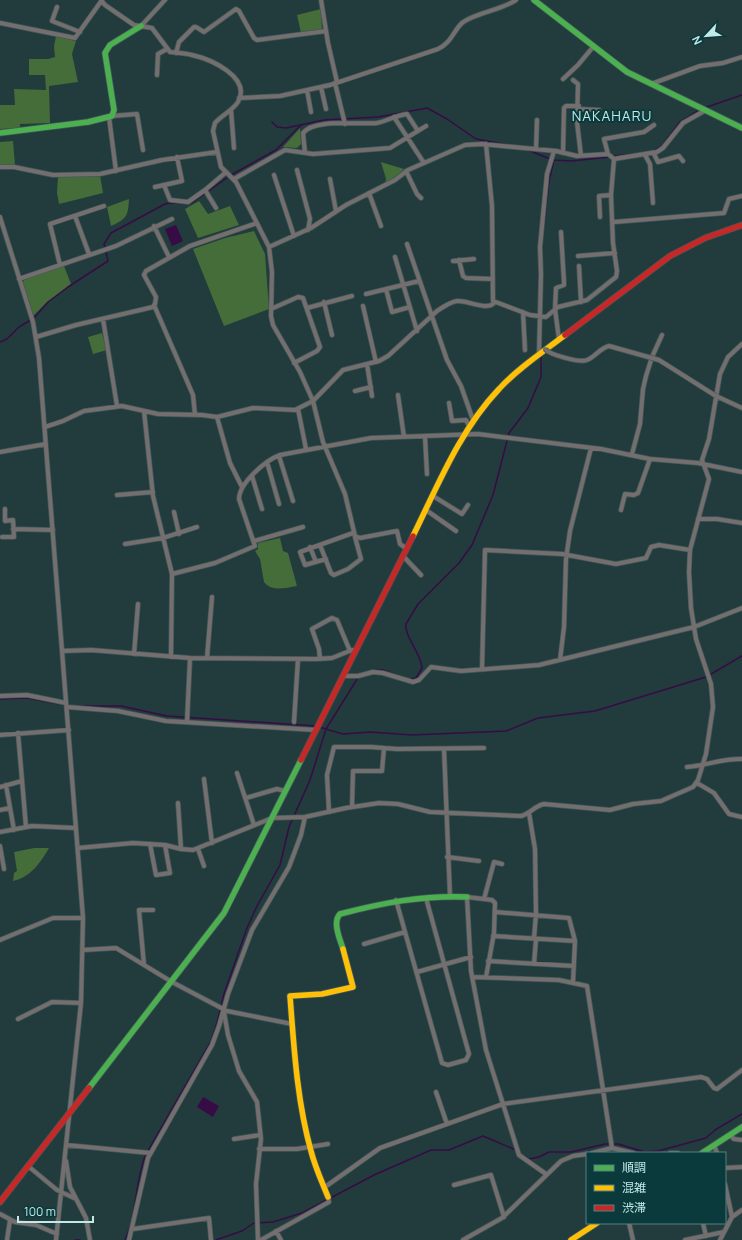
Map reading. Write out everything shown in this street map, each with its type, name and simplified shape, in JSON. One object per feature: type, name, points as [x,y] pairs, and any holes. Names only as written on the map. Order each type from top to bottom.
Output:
[{"type":"street","points":[[0,23],[28,27],[74,38],[80,32],[101,0],[132,24],[153,29],[167,49],[176,53],[195,56],[233,74],[238,82],[239,98],[231,110],[213,126],[221,167],[225,173],[234,179],[269,248],[272,272],[271,309],[273,325],[313,401],[325,446],[345,494],[361,560],[348,569],[334,575],[331,573],[320,544]]},
{"type":"street","points":[[116,171],[111,117],[114,110],[105,53],[110,46],[141,26],[165,0]]},
{"type":"street","points":[[321,0],[345,124]]},
{"type":"street","points":[[239,98],[278,96],[320,87],[441,48],[450,41],[462,23],[504,8],[516,0]]},
{"type":"street","points":[[534,0],[620,68],[742,128]]},
{"type":"street","points":[[57,7],[52,21],[80,32]]},
{"type":"street","points":[[176,53],[179,42],[194,27],[204,32],[236,9],[254,38],[257,40],[326,31]]},
{"type":"street","points":[[563,79],[578,65],[593,47]]},
{"type":"street","points":[[157,75],[158,54],[167,49]]},
{"type":"street","points":[[651,84],[700,66],[723,63],[742,58]]},
{"type":"street","points":[[573,80],[578,84],[579,108],[576,122],[581,156]]},
{"type":"street","points":[[320,87],[326,109]]},
{"type":"street","points":[[307,90],[311,112]]},
{"type":"street","points":[[563,153],[564,108],[566,106],[599,110]]},
{"type":"street","points":[[654,125],[644,132],[604,140],[608,154],[614,159],[654,154],[663,148],[683,123],[703,109]]},
{"type":"street","points":[[231,110],[234,148]]},
{"type":"street","points":[[0,133],[111,117],[133,112],[137,114],[143,150]]},
{"type":"street","points":[[305,153],[302,135],[306,129],[322,125],[378,123],[407,114],[418,131]]},
{"type":"street","points":[[394,117],[424,163]]},
{"type":"street","points":[[536,149],[537,120]]},
{"type":"street","points":[[234,179],[238,175],[284,150],[305,153],[387,148],[408,138],[426,126]]},
{"type":"street","points":[[269,248],[308,230],[336,211],[395,180],[406,171],[465,145],[486,144],[554,151],[581,156],[608,154]]},
{"type":"street","points":[[486,144],[492,206],[492,300],[494,303]]},
{"type":"street","points":[[543,351],[540,247],[544,193],[547,174],[554,151]]},
{"type":"street","points":[[0,166],[14,167],[53,176],[116,171],[177,157],[218,152]]},
{"type":"street","points":[[654,154],[658,162],[680,156],[683,161]]},
{"type":"street","points":[[645,155],[650,164],[653,203]]},
{"type":"street","points":[[155,187],[182,181],[177,157]]},
{"type":"street","points":[[45,427],[63,421],[81,412],[116,406],[126,406],[158,414],[217,417],[253,408],[298,409],[313,401],[343,370],[376,362],[392,353],[443,307],[456,301],[489,306],[494,303],[542,317],[555,309],[581,302],[598,292],[616,277],[617,271],[614,253],[614,222],[611,196],[614,159]]},
{"type":"street","points":[[297,170],[310,219],[308,230]]},
{"type":"street","points":[[406,171],[417,194],[421,198]]},
{"type":"street","points":[[164,185],[171,201],[189,202],[225,173]]},
{"type":"street","points":[[274,176],[294,236]]},
{"type":"street","points":[[330,178],[336,211]]},
{"type":"street","points":[[205,190],[216,208]]},
{"type":"street","points":[[369,193],[381,226]]},
{"type":"street","points":[[600,217],[599,196],[611,196]]},
{"type":"street","points":[[614,222],[724,213],[729,200],[742,196]]},
{"type":"street","points":[[60,265],[50,224],[104,206]]},
{"type":"street","points":[[76,216],[89,254]]},
{"type":"street","points":[[0,217],[36,338],[45,427],[83,918],[81,1002],[56,1240]]},
{"type":"street","points":[[19,279],[116,246],[154,226],[172,219]]},
{"type":"street","points":[[196,415],[193,395],[154,306],[156,297],[144,274],[169,257],[202,241],[257,223]]},
{"type":"street","points":[[0,1202],[224,913],[343,676],[353,651],[404,556],[433,496],[473,420],[500,386],[543,351],[676,252],[705,238],[742,225]]},
{"type":"street","points":[[154,226],[169,257]]},
{"type":"street","points":[[559,339],[555,309],[556,287],[564,284],[561,232]]},
{"type":"street","points":[[407,244],[447,360],[461,386],[473,420]]},
{"type":"street","points":[[578,256],[614,253]]},
{"type":"street","points":[[395,257],[417,331]]},
{"type":"street","points":[[474,259],[456,260],[463,276],[466,278],[493,279]]},
{"type":"street","points":[[578,266],[581,302]]},
{"type":"street","points":[[366,294],[419,281]]},
{"type":"street","points":[[386,289],[392,312],[410,308]]},
{"type":"street","points":[[271,309],[299,296],[303,298],[320,349],[294,363]]},
{"type":"street","points":[[307,308],[324,302],[352,296]]},
{"type":"street","points":[[324,302],[332,335]]},
{"type":"street","points":[[36,338],[154,306]]},
{"type":"street","points":[[363,306],[376,362]]},
{"type":"street","points":[[523,312],[526,350]]},
{"type":"street","points":[[103,319],[116,406]]},
{"type":"street","points":[[632,454],[640,424],[643,389],[652,357],[662,335]]},
{"type":"street","points":[[78,848],[94,848],[117,843],[166,845],[181,849],[198,849],[272,818],[305,818],[352,807],[389,803],[426,812],[521,816],[529,813],[536,806],[544,804],[610,810],[633,804],[657,802],[691,788],[697,783],[703,766],[714,707],[711,684],[694,627],[690,594],[690,550],[709,479],[702,464],[724,364],[742,344]]},
{"type":"street","points":[[543,351],[581,362],[590,359],[609,346],[652,357],[716,396],[742,408]]},
{"type":"street","points":[[367,364],[372,396]]},
{"type":"street","points":[[356,391],[371,387]]},
{"type":"street","points":[[398,395],[404,437]]},
{"type":"street","points":[[449,403],[452,420],[466,420],[469,426]]},
{"type":"street","points":[[298,409],[306,449]]},
{"type":"street","points":[[144,411],[153,492],[172,574],[171,657]]},
{"type":"street","points":[[217,417],[230,462],[242,487]]},
{"type":"street","points":[[172,574],[197,569],[229,558],[254,547],[254,541],[239,499],[242,487],[267,462],[279,456],[306,449],[371,438],[482,434],[632,454],[650,459],[702,464],[742,472]]},
{"type":"street","points":[[425,437],[427,474]]},
{"type":"street","points":[[0,452],[46,444]]},
{"type":"street","points":[[560,660],[564,622],[566,555],[572,518],[591,448]]},
{"type":"street","points":[[279,456],[293,501]]},
{"type":"street","points":[[621,510],[625,494],[634,495],[638,493],[650,459]]},
{"type":"street","points":[[267,462],[279,504]]},
{"type":"street","points":[[252,476],[262,509]]},
{"type":"street","points":[[117,495],[153,492]]},
{"type":"street","points":[[433,496],[462,514],[468,505]]},
{"type":"street","points":[[2,538],[14,537],[13,520],[5,521],[5,509]]},
{"type":"street","points":[[426,510],[456,531]]},
{"type":"street","points":[[174,512],[179,534]]},
{"type":"street","points":[[698,519],[717,519],[742,523]]},
{"type":"street","points":[[125,544],[163,538],[197,527]]},
{"type":"street","points":[[254,541],[302,527]]},
{"type":"street","points":[[13,529],[53,530]]},
{"type":"street","points":[[354,534],[360,538],[397,531],[400,544],[407,549]]},
{"type":"street","points":[[326,559],[305,565],[300,551],[354,534]]},
{"type":"street","points":[[482,669],[485,550],[566,555],[619,564],[646,558],[650,548],[657,545],[690,550]]},
{"type":"street","points":[[310,548],[316,562]]},
{"type":"street","points":[[404,556],[421,575]]},
{"type":"street","points":[[207,658],[212,597]]},
{"type":"street","points":[[134,654],[138,604]]},
{"type":"street","points":[[343,676],[383,673],[413,682],[421,678],[431,667],[461,671],[538,665],[694,627],[742,608]]},
{"type":"street","points":[[320,659],[319,649],[312,629],[332,618],[337,620],[353,651]]},
{"type":"street","points":[[62,651],[91,650],[190,658],[298,659],[332,658],[353,651]]},
{"type":"street","points":[[186,722],[190,658]]},
{"type":"street","points":[[294,722],[298,659]]},
{"type":"street","points":[[0,696],[27,695],[67,705],[118,711],[159,720],[316,730]]},
{"type":"street","points":[[0,735],[68,730]]},
{"type":"street","points":[[18,733],[26,827]]},
{"type":"street","points":[[329,812],[327,774],[334,747],[444,749],[484,748]]},
{"type":"street","points":[[352,807],[353,771],[382,771],[384,748]]},
{"type":"street","points":[[444,749],[445,813],[450,896]]},
{"type":"street","points":[[687,767],[703,766],[731,759],[742,759]]},
{"type":"street","points":[[237,772],[254,825]]},
{"type":"street","points":[[204,779],[212,843]]},
{"type":"street","points":[[0,788],[22,781]]},
{"type":"street","points":[[697,783],[714,793],[729,814],[742,817]]},
{"type":"street","points":[[6,786],[14,830]]},
{"type":"street","points":[[246,798],[277,789],[285,791]]},
{"type":"street","points":[[178,803],[181,849]]},
{"type":"street","points":[[0,810],[10,808]]},
{"type":"street","points":[[529,813],[534,842],[536,914],[534,964]]},
{"type":"street","points":[[129,1240],[133,1229],[143,1172],[150,1153],[212,1045],[222,1008],[252,930],[285,874],[301,836],[305,818]]},
{"type":"street","points":[[0,826],[0,832],[26,827],[76,828]]},
{"type":"street","points":[[150,844],[156,875],[170,872],[166,845]]},
{"type":"street","points":[[0,846],[4,869]]},
{"type":"street","points":[[198,849],[204,866]]},
{"type":"street","points":[[447,857],[479,861]]},
{"type":"street","points":[[484,899],[494,862],[502,864]]},
{"type":"street","points":[[222,1008],[228,1035],[239,1071],[256,1100],[260,1135],[256,1184],[259,1240],[329,1202],[325,1187],[309,1148],[295,1059],[291,995],[322,994],[353,987],[340,940],[337,917],[354,910],[396,900],[450,896],[484,899],[495,902],[493,936],[486,977]]},
{"type":"street","points":[[467,897],[472,977],[484,1044],[520,1157],[534,1164],[546,1174]]},
{"type":"street","points":[[396,900],[442,1063],[448,1065],[466,1060],[469,1054],[426,898]]},
{"type":"street","points":[[144,965],[139,910],[153,910]]},
{"type":"street","points":[[495,912],[568,917],[575,941],[573,982]]},
{"type":"street","points":[[0,940],[53,918],[83,918]]},
{"type":"street","points":[[364,944],[405,932]]},
{"type":"street","points":[[493,936],[575,941]]},
{"type":"street","points":[[83,950],[116,948],[172,982],[222,1008],[292,1024]]},
{"type":"street","points":[[417,972],[470,957]]},
{"type":"street","points":[[488,961],[574,966]]},
{"type":"street","points":[[472,977],[532,978],[573,982],[587,986],[612,1148]]},
{"type":"street","points":[[18,1019],[52,1002],[81,1002]]},
{"type":"street","points":[[325,1187],[380,1148],[502,1104],[701,1077],[707,1079],[714,1088],[717,1089],[742,1070]]},
{"type":"street","points":[[436,1092],[447,1124]]},
{"type":"street","points":[[704,1152],[742,1126]]},
{"type":"street","points":[[234,1139],[260,1135]]},
{"type":"street","points":[[730,1135],[734,1139],[742,1140]]},
{"type":"street","points":[[260,1149],[309,1148],[328,1144]]},
{"type":"street","points":[[714,1145],[717,1152]]},
{"type":"street","points":[[66,1146],[150,1153]]},
{"type":"street","points":[[596,1152],[612,1148],[628,1152]]},
{"type":"street","points":[[65,1154],[69,1182],[74,1198],[86,1218],[90,1240]]},
{"type":"street","points":[[463,1240],[504,1217],[546,1174],[565,1158],[586,1154]]},
{"type":"street","points":[[28,1166],[61,1193],[74,1198]]},
{"type":"street","points":[[726,1168],[742,1167]]},
{"type":"street","points":[[454,1186],[491,1175],[504,1217]]},
{"type":"street","points":[[726,1189],[732,1217]]},
{"type":"street","points":[[720,1240],[732,1217],[742,1210]]},
{"type":"street","points":[[0,1214],[10,1220],[37,1225],[57,1234]]},
{"type":"street","points":[[133,1229],[209,1218],[211,1240]]},
{"type":"street","points":[[7,1240],[10,1220]]},
{"type":"street","points":[[571,1240],[595,1224]]},
{"type":"street","points":[[629,1224],[633,1240]]},
{"type":"street","points":[[703,1224],[706,1236]]},
{"type":"street","points":[[276,1231],[281,1240]]},
{"type":"street","points":[[685,1240],[724,1232]]},
{"type":"green space","points":[[321,9],[322,31],[301,33],[297,15]]},
{"type":"green space","points":[[56,36],[76,41],[72,54],[78,82],[49,86],[50,123],[20,124],[20,128],[0,129],[0,105],[15,105],[14,89],[46,90],[45,75],[29,75],[29,59],[48,59],[55,57],[54,46]]},
{"type":"green space","points":[[300,128],[301,144],[297,148],[283,147]]},
{"type":"green space","points":[[13,141],[15,165],[0,166],[0,142]]},
{"type":"green space","points":[[381,162],[404,169],[398,176],[385,184],[386,179]]},
{"type":"green space","points":[[100,175],[103,193],[59,204],[57,193],[58,177]]},
{"type":"green space","points":[[129,199],[126,216],[111,226],[107,207]]},
{"type":"green space","points":[[199,201],[208,214],[230,206],[239,225],[198,238],[185,209]]},
{"type":"green space","points":[[254,231],[265,254],[269,309],[224,326],[193,249],[225,238]]},
{"type":"green space","points":[[64,266],[71,284],[45,304],[32,317],[22,284],[24,280]]},
{"type":"green space","points":[[102,333],[107,350],[93,354],[88,337]]},
{"type":"green space","points":[[280,538],[283,551],[288,553],[297,586],[275,588],[264,582],[260,559],[255,551],[258,549],[258,543]]},
{"type":"green space","points":[[34,848],[49,848],[39,864],[30,873],[25,877],[13,881],[14,873],[17,871],[14,852]]},
{"type":"shaded area","points":[[176,225],[183,241],[172,246],[165,229]]},
{"type":"shaded area","points":[[203,1097],[219,1106],[213,1117],[197,1107]]},
{"type":"waterway","points":[[704,108],[742,95]]},
{"type":"waterway","points":[[272,122],[277,127],[286,128],[324,120],[378,117],[427,108],[447,119],[476,139],[509,145]]},
{"type":"waterway","points":[[653,151],[661,147],[680,122],[701,109]]},
{"type":"waterway","points":[[0,342],[7,339],[19,327],[34,318],[48,302],[108,261],[104,244],[111,233],[165,204],[186,204],[193,202],[231,175],[276,150],[301,125]]},
{"type":"waterway","points":[[528,150],[550,159]]},
{"type":"waterway","points":[[614,156],[642,153]]},
{"type":"waterway","points":[[554,160],[571,161],[610,157]]},
{"type":"waterway","points":[[544,227],[549,181],[554,160]]},
{"type":"waterway","points":[[541,350],[542,294]]},
{"type":"waterway","points":[[408,679],[416,678],[422,668],[419,656],[406,629],[406,624],[418,604],[459,563],[472,545],[493,495],[509,433],[528,408],[541,377],[541,354]]},
{"type":"waterway","points":[[319,727],[343,734],[370,732],[412,735],[506,731],[538,718],[595,711],[706,677],[742,656]]},
{"type":"waterway","points":[[375,670],[383,670],[400,676]]},
{"type":"waterway","points":[[125,1240],[132,1220],[139,1177],[145,1156],[211,1041],[224,994],[247,928],[257,906],[280,865],[289,827],[310,780],[326,729],[359,676]]},
{"type":"waterway","points":[[0,699],[27,698],[65,705]]},
{"type":"waterway","points":[[81,706],[121,706],[167,716],[316,726]]},
{"type":"waterway","points":[[524,1156],[529,1159],[539,1157],[549,1152],[571,1152],[605,1144],[618,1144],[645,1152],[658,1151],[706,1138],[715,1130],[742,1114]]},
{"type":"waterway","points":[[216,1240],[242,1231],[254,1223],[273,1222],[302,1213],[374,1175],[431,1150],[449,1150],[483,1136],[516,1150]]},
{"type":"waterway","points":[[75,1240],[80,1240]]},
{"type":"traffic: fast","points":[[534,0],[627,72],[742,128]]},
{"type":"traffic: fast","points":[[0,133],[88,122],[112,116],[114,110],[105,53],[110,45],[141,26]]},
{"type":"traffic: fast","points":[[89,1088],[224,913],[301,760]]},
{"type":"traffic: fast","points":[[343,949],[337,926],[337,921],[340,914],[371,906],[403,901],[434,897],[467,897]]},
{"type":"traffic: fast","points":[[704,1152],[742,1127]]},
{"type":"traffic: slow","points":[[413,536],[461,440],[485,405],[506,381],[565,335]]},
{"type":"traffic: slow","points":[[328,1197],[313,1157],[302,1113],[290,996],[322,994],[353,987],[343,949]]},
{"type":"traffic: slow","points":[[571,1240],[595,1224]]},
{"type":"traffic: jam","points":[[565,335],[670,256],[705,238],[742,225]]},
{"type":"traffic: jam","points":[[301,760],[413,536]]},
{"type":"traffic: jam","points":[[0,1202],[89,1088]]},
{"type":"district","name":"NAKAHARU","points":[[612,115]]}]
